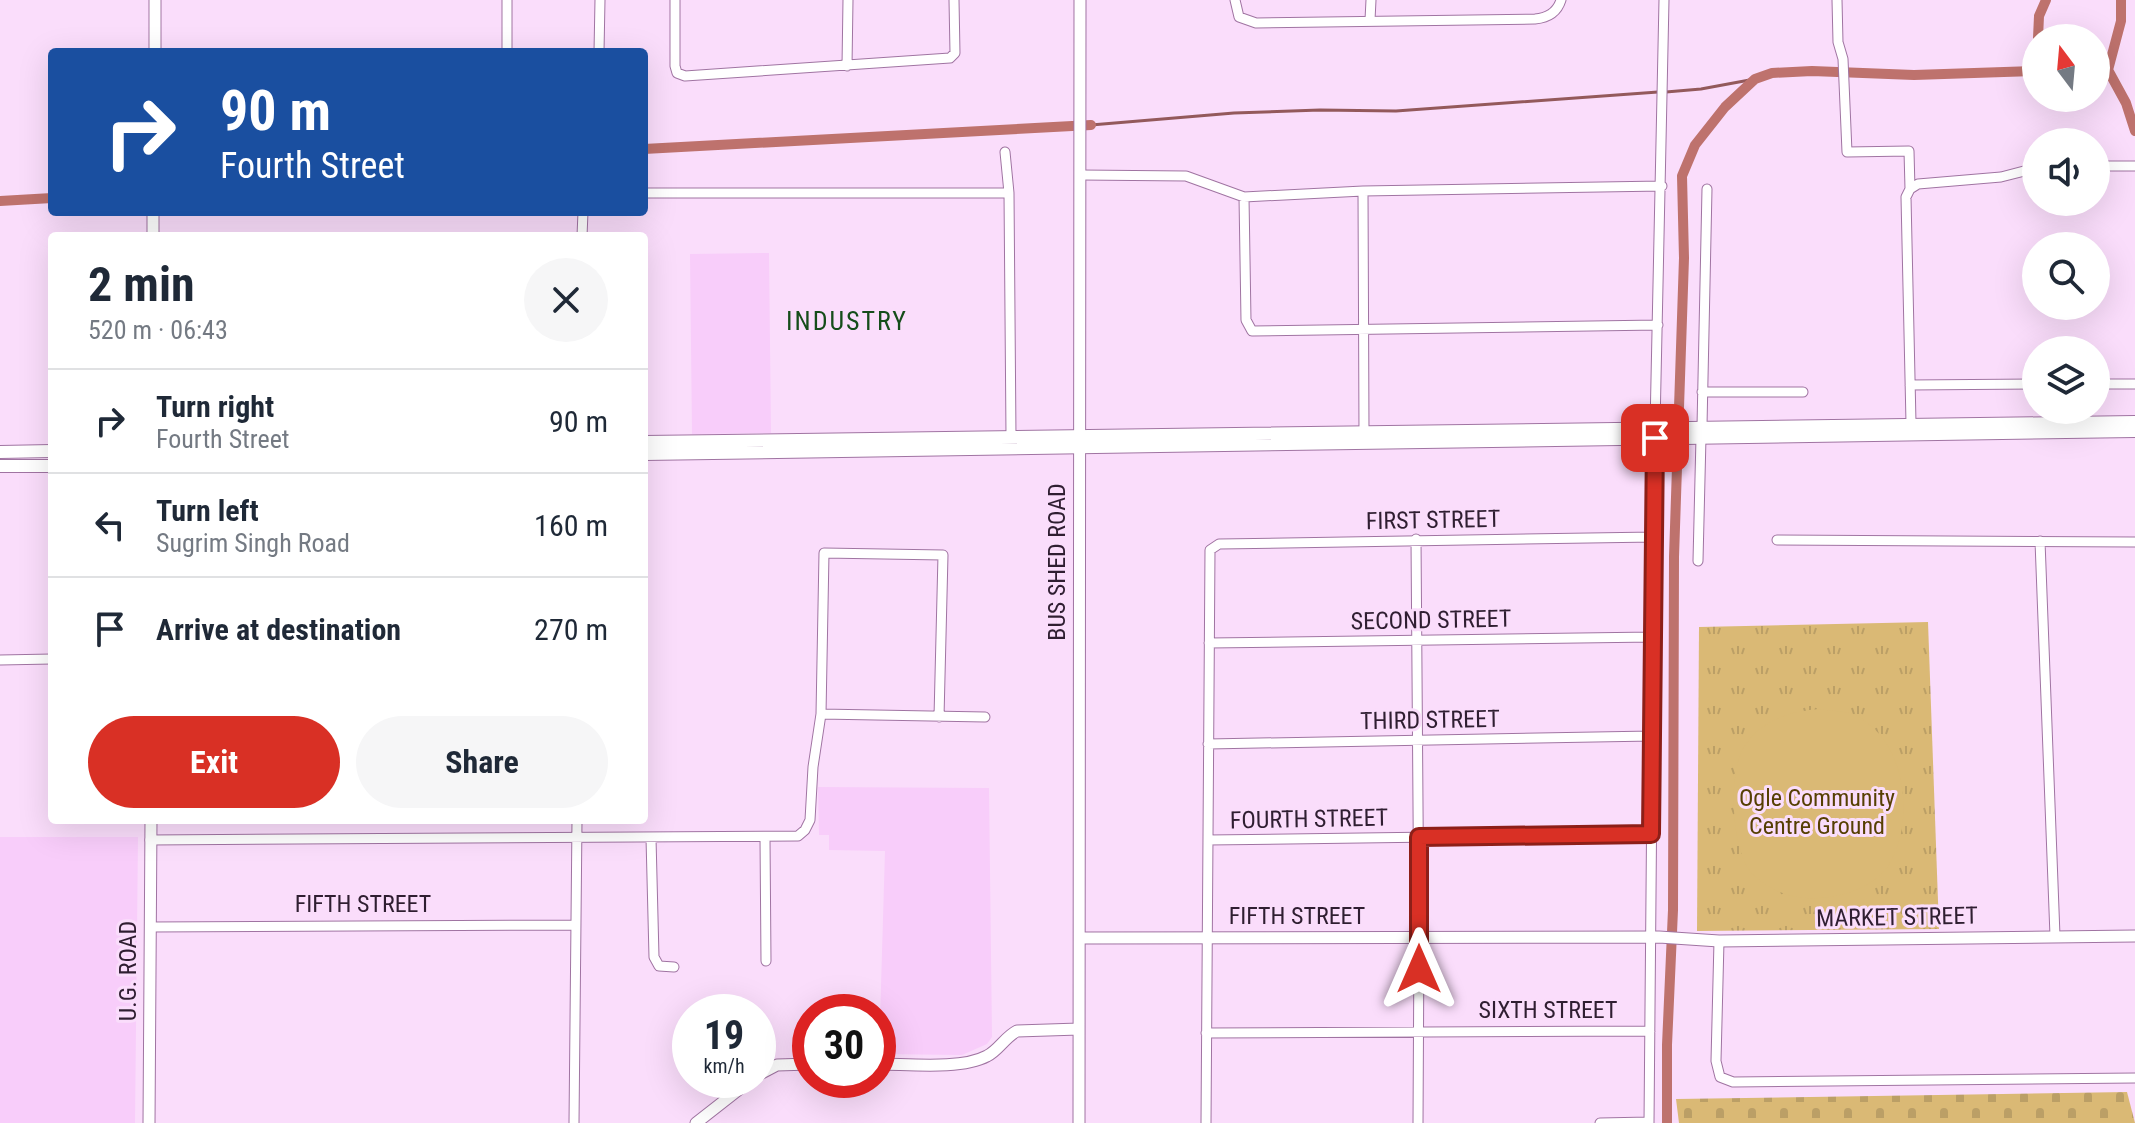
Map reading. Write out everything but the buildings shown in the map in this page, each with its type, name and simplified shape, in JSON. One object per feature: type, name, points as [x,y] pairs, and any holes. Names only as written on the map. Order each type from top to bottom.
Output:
[{"type":"main road","points":[[1700,432],[1911,423],[2135,422]]},
{"type":"main road","points":[[648,454],[1364,432],[2135,431]]},
{"type":"main road","points":[[648,442],[1011,436],[1078,442],[1657,432]]},
{"type":"main road","points":[[0,452],[48,451]]},
{"type":"main road","points":[[0,466],[48,466]]},
{"type":"street","points":[[155,0],[155,48]]},
{"type":"street","points":[[507,0],[507,48]]},
{"type":"street","points":[[599,48],[600,0]]},
{"type":"street","points":[[675,0],[675,66],[677,73],[685,76],[950,58],[955,53],[954,0]]},
{"type":"street","points":[[847,66],[848,0]]},
{"type":"street","name":"BUS SHED ROAD","points":[[1079,1123],[1080,0]]},
{"type":"street","points":[[1235,0],[1239,17],[1248,22],[1543,19],[1557,10],[1561,0]]},
{"type":"street","points":[[1370,20],[1371,0]]},
{"type":"street","points":[[1600,1123],[1649,1122],[1655,937],[1651,834],[1664,0]]},
{"type":"street","points":[[1837,0],[1847,152],[1909,151],[1910,189],[1906,197],[1911,423]]},
{"type":"street","points":[[1005,152],[1009,193],[1011,436]]},
{"type":"street","points":[[2110,166],[2135,166]]},
{"type":"street","points":[[1910,189],[1918,184],[2001,177],[2022,172]]},
{"type":"street","points":[[1081,175],[1186,176],[1244,197],[1363,191],[1662,186]]},
{"type":"street","points":[[1698,561],[1707,189]]},
{"type":"street","points":[[1363,191],[1364,432]]},
{"type":"street","points":[[648,193],[1009,193]]},
{"type":"street","points":[[1244,197],[1246,320],[1255,332],[1658,325]]},
{"type":"street","points":[[1910,385],[2022,384]]},
{"type":"street","points":[[2110,384],[2135,384]]},
{"type":"street","points":[[1702,392],[1803,392]]},
{"type":"street","name":"FIRST STREET","points":[[1209,643],[1210,550],[1213,546],[1416,539],[1654,537]]},
{"type":"street","points":[[1416,539],[1418,1123]]},
{"type":"street","points":[[1777,540],[2135,542]]},
{"type":"street","points":[[2040,541],[2055,936]]},
{"type":"street","points":[[150,840],[786,838],[802,834],[810,820],[813,767],[821,714],[824,553],[943,555],[939,717]]},
{"type":"street","name":"SECOND STREET","points":[[1209,643],[1653,637]]},
{"type":"street","points":[[1206,1123],[1209,643]]},
{"type":"street","points":[[0,660],[48,659]]},
{"type":"street","points":[[821,714],[985,717]]},
{"type":"street","name":"THIRD STREET","points":[[1208,744],[1652,736]]},
{"type":"street","name":"U.G. ROAD","points":[[149,1123],[151,824]]},
{"type":"street","points":[[574,1123],[577,824]]},
{"type":"street","name":"FOURTH STREET","points":[[1208,840],[1651,834]]},
{"type":"street","points":[[651,838],[654,957],[659,966],[674,967]]},
{"type":"street","points":[[765,838],[766,961]]},
{"type":"street","name":"FIFTH STREET","points":[[150,927],[576,925]]},
{"type":"street","name":"MARKET STREET","points":[[1655,937],[1719,941],[2135,936]]},
{"type":"street","name":"FIFTH STREET","points":[[1080,938],[1655,937]]},
{"type":"street","points":[[1719,941],[1716,1061],[1720,1077],[1733,1082],[2135,1078]]},
{"type":"street","points":[[896,1064],[945,1064],[977,1060],[991,1055],[1017,1031],[1079,1029]]},
{"type":"street","name":"SIXTH STREET","points":[[1206,1033],[1650,1031]]},
{"type":"street","points":[[696,1123],[728,1098]]},
{"type":"shaded area","points":[[769,253],[771,433],[692,434],[690,254]]},
{"type":"shaded area","points":[[818,787],[989,788],[992,1037],[987,1044],[962,1055],[896,1054],[896,994],[881,994],[885,851],[829,850],[829,835],[819,835]]},
{"type":"shaded area","points":[[0,837],[138,837],[135,1123],[0,1123]]},
{"type":"green space","name":"Ogle Community Centre Ground","points":[[1928,622],[1939,929],[1697,931],[1699,627]]},
{"type":"green space","points":[[1820,709],[1856,715],[1883,738],[1899,771],[1904,808],[1898,845],[1891,861],[1876,879],[1842,895],[1806,898],[1774,889],[1759,880],[1748,868],[1738,842],[1734,788],[1740,755],[1753,735],[1779,718]]},
{"type":"green space","points":[[2127,1092],[2135,1123],[1679,1123],[1676,1099]]},
{"type":"waterway","points":[[2039,24],[2046,0]]},
{"type":"waterway","points":[[2121,0],[2121,21],[2108,70],[2126,103],[2135,131]]},
{"type":"waterway","points":[[1667,1123],[1673,910],[1674,557],[1684,258],[1682,176],[1695,145],[1725,107],[1755,79],[1772,73],[1812,71],[1914,75],[2022,71]]},
{"type":"waterway","points":[[1666,92],[1755,79]]},
{"type":"waterway","points":[[1091,125],[1234,113],[1396,111],[1658,92]]},
{"type":"waterway","points":[[648,149],[1091,125]]},
{"type":"waterway","points":[[0,201],[48,198]]},
{"type":"district","name":"INDUSTRY","points":[[847,321]]},
{"type":"route","points":[[1419,969],[1419,837],[1651,834],[1655,438]]}]
